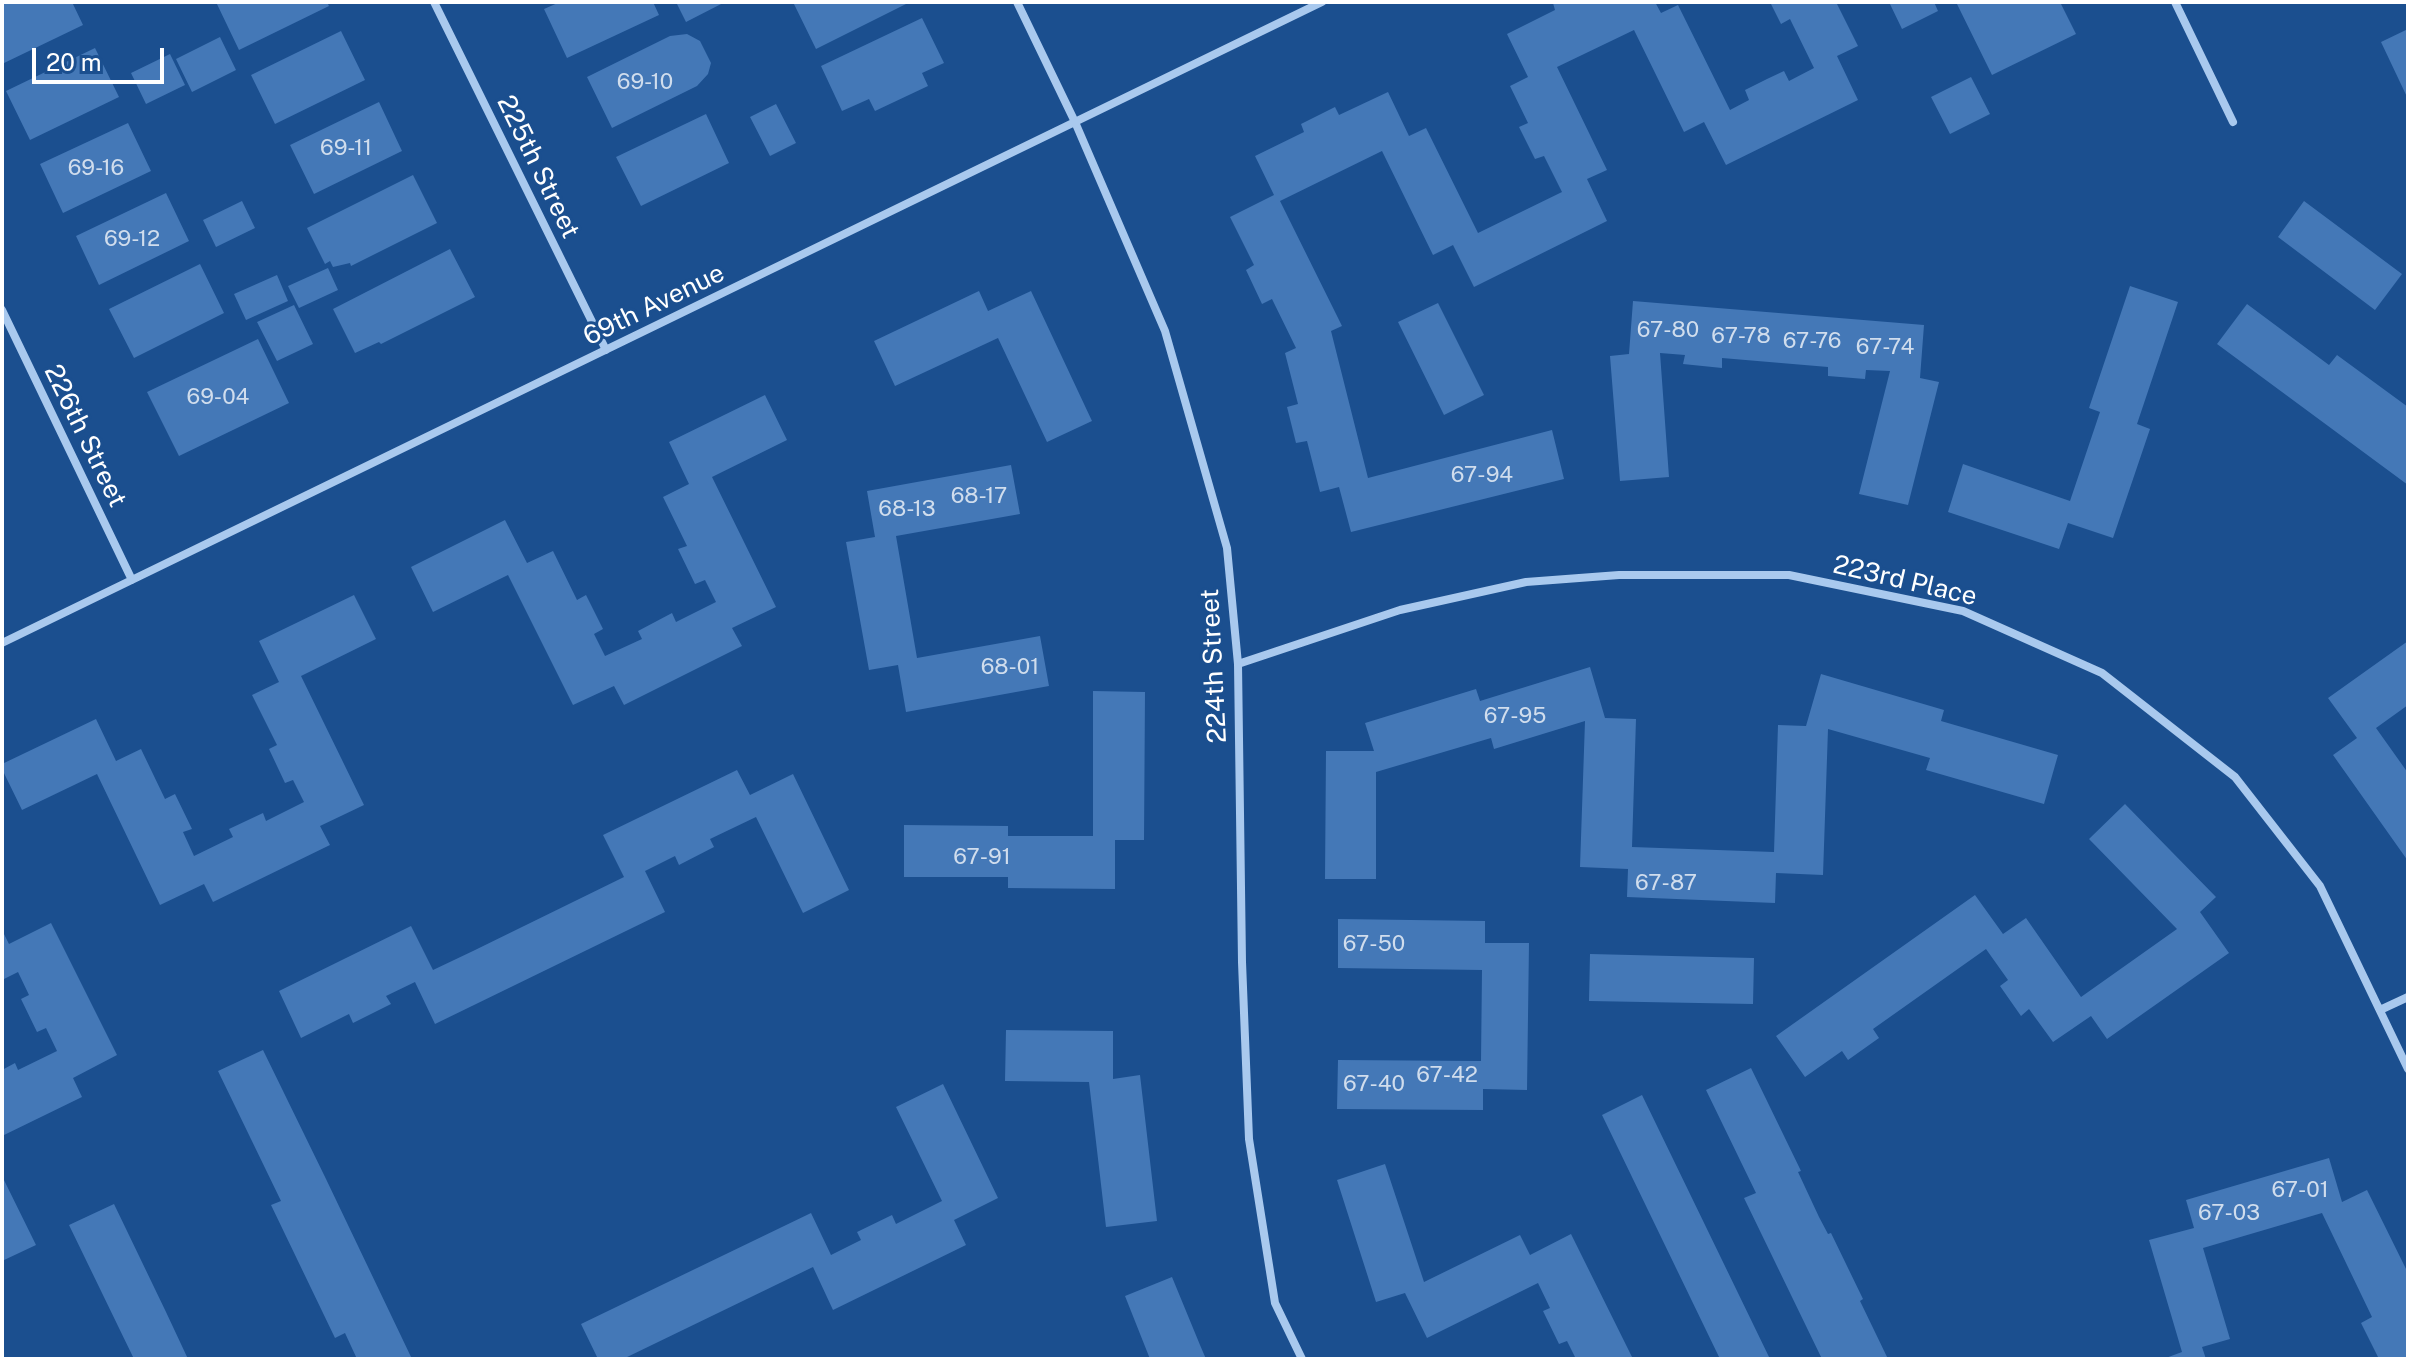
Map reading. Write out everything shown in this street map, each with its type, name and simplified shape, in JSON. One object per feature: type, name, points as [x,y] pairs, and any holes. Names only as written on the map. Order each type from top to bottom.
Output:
[{"type":"street","name":"225th Street","points":[[434,2],[606,350]]},
{"type":"street","name":"224th Street","points":[[1017,2],[1075,122],[1165,331],[1227,548],[1238,664],[1242,962],[1249,1139],[1275,1303],[1302,1359]]},
{"type":"street","name":"69th Avenue","points":[[2,643],[1322,2]]},
{"type":"street","points":[[2175,2],[2233,122]]},
{"type":"street","name":"226th Street","points":[[2,310],[132,580]]},
{"type":"street","name":"223rd Place","points":[[1238,664],[1400,610],[1526,582],[1619,575],[1789,575],[1963,611],[2102,673],[2235,777],[2320,886],[2408,1069]]},
{"type":"street","points":[[2380,1010],[2408,997]]},
{"type":"building","points":[[7,2],[72,2],[83,25],[2,64],[2,5]]},
{"type":"building","points":[[216,2],[327,2],[329,6],[239,50]]},
{"type":"building","points":[[560,2],[653,2],[659,15],[567,58],[544,9]]},
{"type":"building","points":[[676,2],[725,2],[686,22]]},
{"type":"building","points":[[793,2],[910,2],[816,49]]},
{"type":"building","points":[[1555,2],[1655,2],[1661,13],[1678,5],[1730,110],[1749,100],[1745,90],[1767,79],[1784,71],[1789,81],[1814,68],[1790,19],[1781,24],[1770,2],[1836,2],[1858,46],[1837,56],[1858,100],[1726,165],[1704,122],[1684,132],[1634,30],[1557,67],[1607,170],[1587,179],[1607,221],[1474,287],[1453,245],[1433,255],[1382,151],[1280,201],[1342,326],[1331,331],[1368,478],[1552,430],[1564,479],[1351,532],[1339,487],[1320,492],[1307,441],[1296,443],[1287,407],[1298,404],[1285,353],[1296,348],[1272,299],[1262,304],[1246,270],[1254,265],[1230,217],[1274,195],[1255,156],[1304,132],[1301,124],[1335,107],[1339,115],[1388,92],[1409,136],[1426,128],[1478,233],[1562,192],[1544,156],[1535,159],[1519,127],[1528,123],[1510,86],[1528,77],[1507,34],[1555,10]]},
{"type":"building","points":[[1889,2],[1934,2],[1938,11],[1902,29]]},
{"type":"building","points":[[1956,2],[2060,2],[2076,34],[1992,75]]},
{"type":"building","points":[[922,18],[944,63],[922,73],[928,86],[875,111],[869,99],[842,111],[821,66]]},
{"type":"building","points":[[2408,29],[2408,99],[2381,42]]},
{"type":"building","points":[[341,31],[365,80],[275,124],[251,75]]},
{"type":"building","points":[[687,34],[700,41],[711,63],[708,74],[697,86],[612,128],[587,77],[670,36]]},
{"type":"building","points":[[220,37],[236,70],[192,92],[176,59]]},
{"type":"building","points":[[95,48],[119,97],[30,140],[6,91]]},
{"type":"building","points":[[170,54],[185,85],[146,104],[131,73]]},
{"type":"building","points":[[1971,77],[1990,114],[1950,134],[1931,97]]},
{"type":"building","points":[[379,102],[402,151],[314,194],[290,145]]},
{"type":"building","points":[[776,104],[796,143],[770,156],[750,117]]},
{"type":"building","points":[[706,114],[729,163],[641,206],[616,157]]},
{"type":"building","points":[[128,123],[151,171],[63,213],[40,164]]},
{"type":"building","points":[[413,175],[437,223],[351,266],[350,263],[333,267],[330,261],[325,264],[307,228]]},
{"type":"building","points":[[166,193],[189,241],[99,285],[76,236]]},
{"type":"building","points":[[242,201],[255,228],[216,247],[203,220]]},
{"type":"building","points":[[2304,201],[2402,274],[2375,310],[2278,237]]},
{"type":"building","points":[[450,249],[475,297],[381,344],[379,342],[355,353],[333,309]]},
{"type":"building","points":[[200,264],[224,313],[134,358],[109,309]]},
{"type":"building","points":[[328,268],[338,290],[299,308],[288,286]]},
{"type":"building","points":[[277,275],[288,301],[246,320],[234,294]]},
{"type":"building","points":[[2130,286],[2178,302],[2137,424],[2150,429],[2113,538],[2068,523],[2059,549],[1948,512],[1963,464],[2070,501],[2100,412],[2089,408]]},
{"type":"building","points":[[979,291],[988,311],[1031,291],[1092,421],[1047,442],[998,338],[895,386],[874,341]]},
{"type":"building","points":[[1633,301],[1924,325],[1920,378],[1939,382],[1908,505],[1859,494],[1890,371],[1866,370],[1865,379],[1828,376],[1828,367],[1722,358],[1722,368],[1683,364],[1685,355],[1660,353],[1669,477],[1620,481],[1610,356],[1629,354]]},
{"type":"building","points":[[1438,303],[1484,395],[1444,415],[1398,322]]},
{"type":"building","points":[[2247,304],[2329,365],[2337,355],[2408,407],[2408,485],[2217,344]]},
{"type":"building","points":[[294,305],[313,344],[277,361],[257,322]]},
{"type":"building","points":[[258,339],[289,403],[179,456],[147,392]]},
{"type":"building","points":[[765,395],[787,440],[712,477],[776,607],[732,628],[742,646],[624,705],[614,686],[573,705],[508,575],[433,612],[411,567],[505,520],[527,563],[553,551],[577,600],[586,595],[603,629],[594,634],[605,656],[642,639],[638,631],[672,613],[676,622],[716,602],[705,580],[695,584],[678,549],[687,546],[663,497],[689,484],[669,442]]},
{"type":"building","points":[[1011,465],[1020,514],[896,536],[917,658],[1040,636],[1049,686],[906,712],[898,665],[869,670],[846,542],[875,537],[867,491]]},
{"type":"building","points":[[354,595],[376,639],[301,676],[364,805],[320,826],[330,845],[213,902],[204,884],[160,905],[97,774],[22,810],[2,764],[96,719],[116,761],[141,749],[165,799],[175,794],[192,829],[183,832],[194,856],[233,837],[229,829],[263,813],[266,821],[304,802],[293,780],[285,783],[269,749],[277,745],[252,695],[279,682],[259,641]]},
{"type":"building","points":[[2408,641],[2408,705],[2376,728],[2408,773],[2408,861],[2333,755],[2357,738],[2328,698]]},
{"type":"building","points":[[1590,667],[1605,718],[1636,719],[1632,847],[1774,852],[1778,725],[1806,726],[1821,674],[1944,710],[1941,721],[2058,755],[2044,804],[1926,770],[1930,758],[1828,729],[1823,875],[1776,873],[1775,903],[1627,897],[1628,869],[1580,867],[1585,721],[1494,749],[1491,738],[1376,772],[1376,879],[1325,879],[1326,751],[1374,751],[1365,723],[1476,689],[1480,701]]},
{"type":"building","points":[[1093,691],[1145,692],[1144,840],[1115,840],[1115,889],[1008,888],[1008,877],[904,877],[904,825],[1008,826],[1008,836],[1093,836]]},
{"type":"building","points":[[737,770],[750,795],[793,774],[849,890],[803,913],[756,817],[710,839],[714,847],[679,865],[675,856],[645,871],[665,912],[435,1024],[415,982],[386,996],[391,1004],[353,1023],[349,1014],[301,1038],[279,991],[411,926],[433,970],[473,951],[624,877],[603,835]]},
{"type":"building","points":[[2125,804],[2216,897],[2200,912],[2229,953],[2107,1039],[2091,1016],[2053,1042],[2029,1009],[2021,1016],[2000,986],[2008,980],[1986,949],[1873,1029],[1879,1038],[1848,1060],[1842,1051],[1805,1077],[1776,1036],[1975,895],[2003,934],[2026,918],[2081,997],[2177,929],[2089,839]]},
{"type":"building","points":[[1338,919],[1485,921],[1485,943],[1529,943],[1527,1090],[1483,1089],[1483,1110],[1337,1109],[1338,1060],[1481,1061],[1482,970],[1338,968]]},
{"type":"building","points":[[51,923],[117,1055],[73,1078],[82,1097],[2,1136],[2,1070],[15,1063],[18,1070],[57,1051],[46,1028],[37,1032],[21,999],[29,995],[18,972],[2,980],[2,930],[9,944]]},
{"type":"building","points":[[1590,954],[1754,958],[1753,1004],[1589,1001]]},
{"type":"building","points":[[1006,1030],[1113,1031],[1113,1079],[1140,1075],[1157,1221],[1106,1227],[1089,1082],[1005,1081]]},
{"type":"building","points":[[263,1050],[412,1359],[357,1359],[345,1333],[335,1338],[271,1205],[281,1201],[218,1071]]},
{"type":"building","points":[[1751,1068],[1801,1171],[1798,1172],[1819,1217],[1828,1234],[1831,1233],[1863,1299],[1860,1301],[1888,1359],[1822,1359],[1744,1198],[1756,1193],[1706,1090]]},
{"type":"building","points":[[943,1084],[998,1198],[954,1220],[966,1245],[833,1310],[813,1267],[623,1359],[598,1359],[581,1324],[811,1213],[831,1255],[861,1240],[857,1232],[892,1215],[896,1224],[942,1201],[896,1107]]},
{"type":"building","points":[[1642,1095],[1770,1359],[1720,1359],[1602,1115]]},
{"type":"building","points":[[2329,1158],[2342,1202],[2367,1190],[2408,1273],[2408,1359],[2379,1359],[2361,1323],[2372,1317],[2322,1213],[2203,1248],[2230,1339],[2202,1347],[2206,1359],[2163,1359],[2182,1352],[2149,1240],[2194,1228],[2186,1200]]},
{"type":"building","points":[[1385,1164],[1424,1282],[1520,1235],[1530,1255],[1571,1234],[1633,1359],[1576,1359],[1567,1341],[1559,1344],[1543,1311],[1550,1308],[1538,1283],[1427,1338],[1405,1293],[1376,1302],[1337,1180]]},
{"type":"building","points":[[2,1176],[36,1245],[2,1261]]},
{"type":"building","points":[[114,1204],[188,1359],[134,1359],[69,1225]]},
{"type":"building","points":[[1172,1277],[1206,1359],[1150,1359],[1125,1296]]}]
